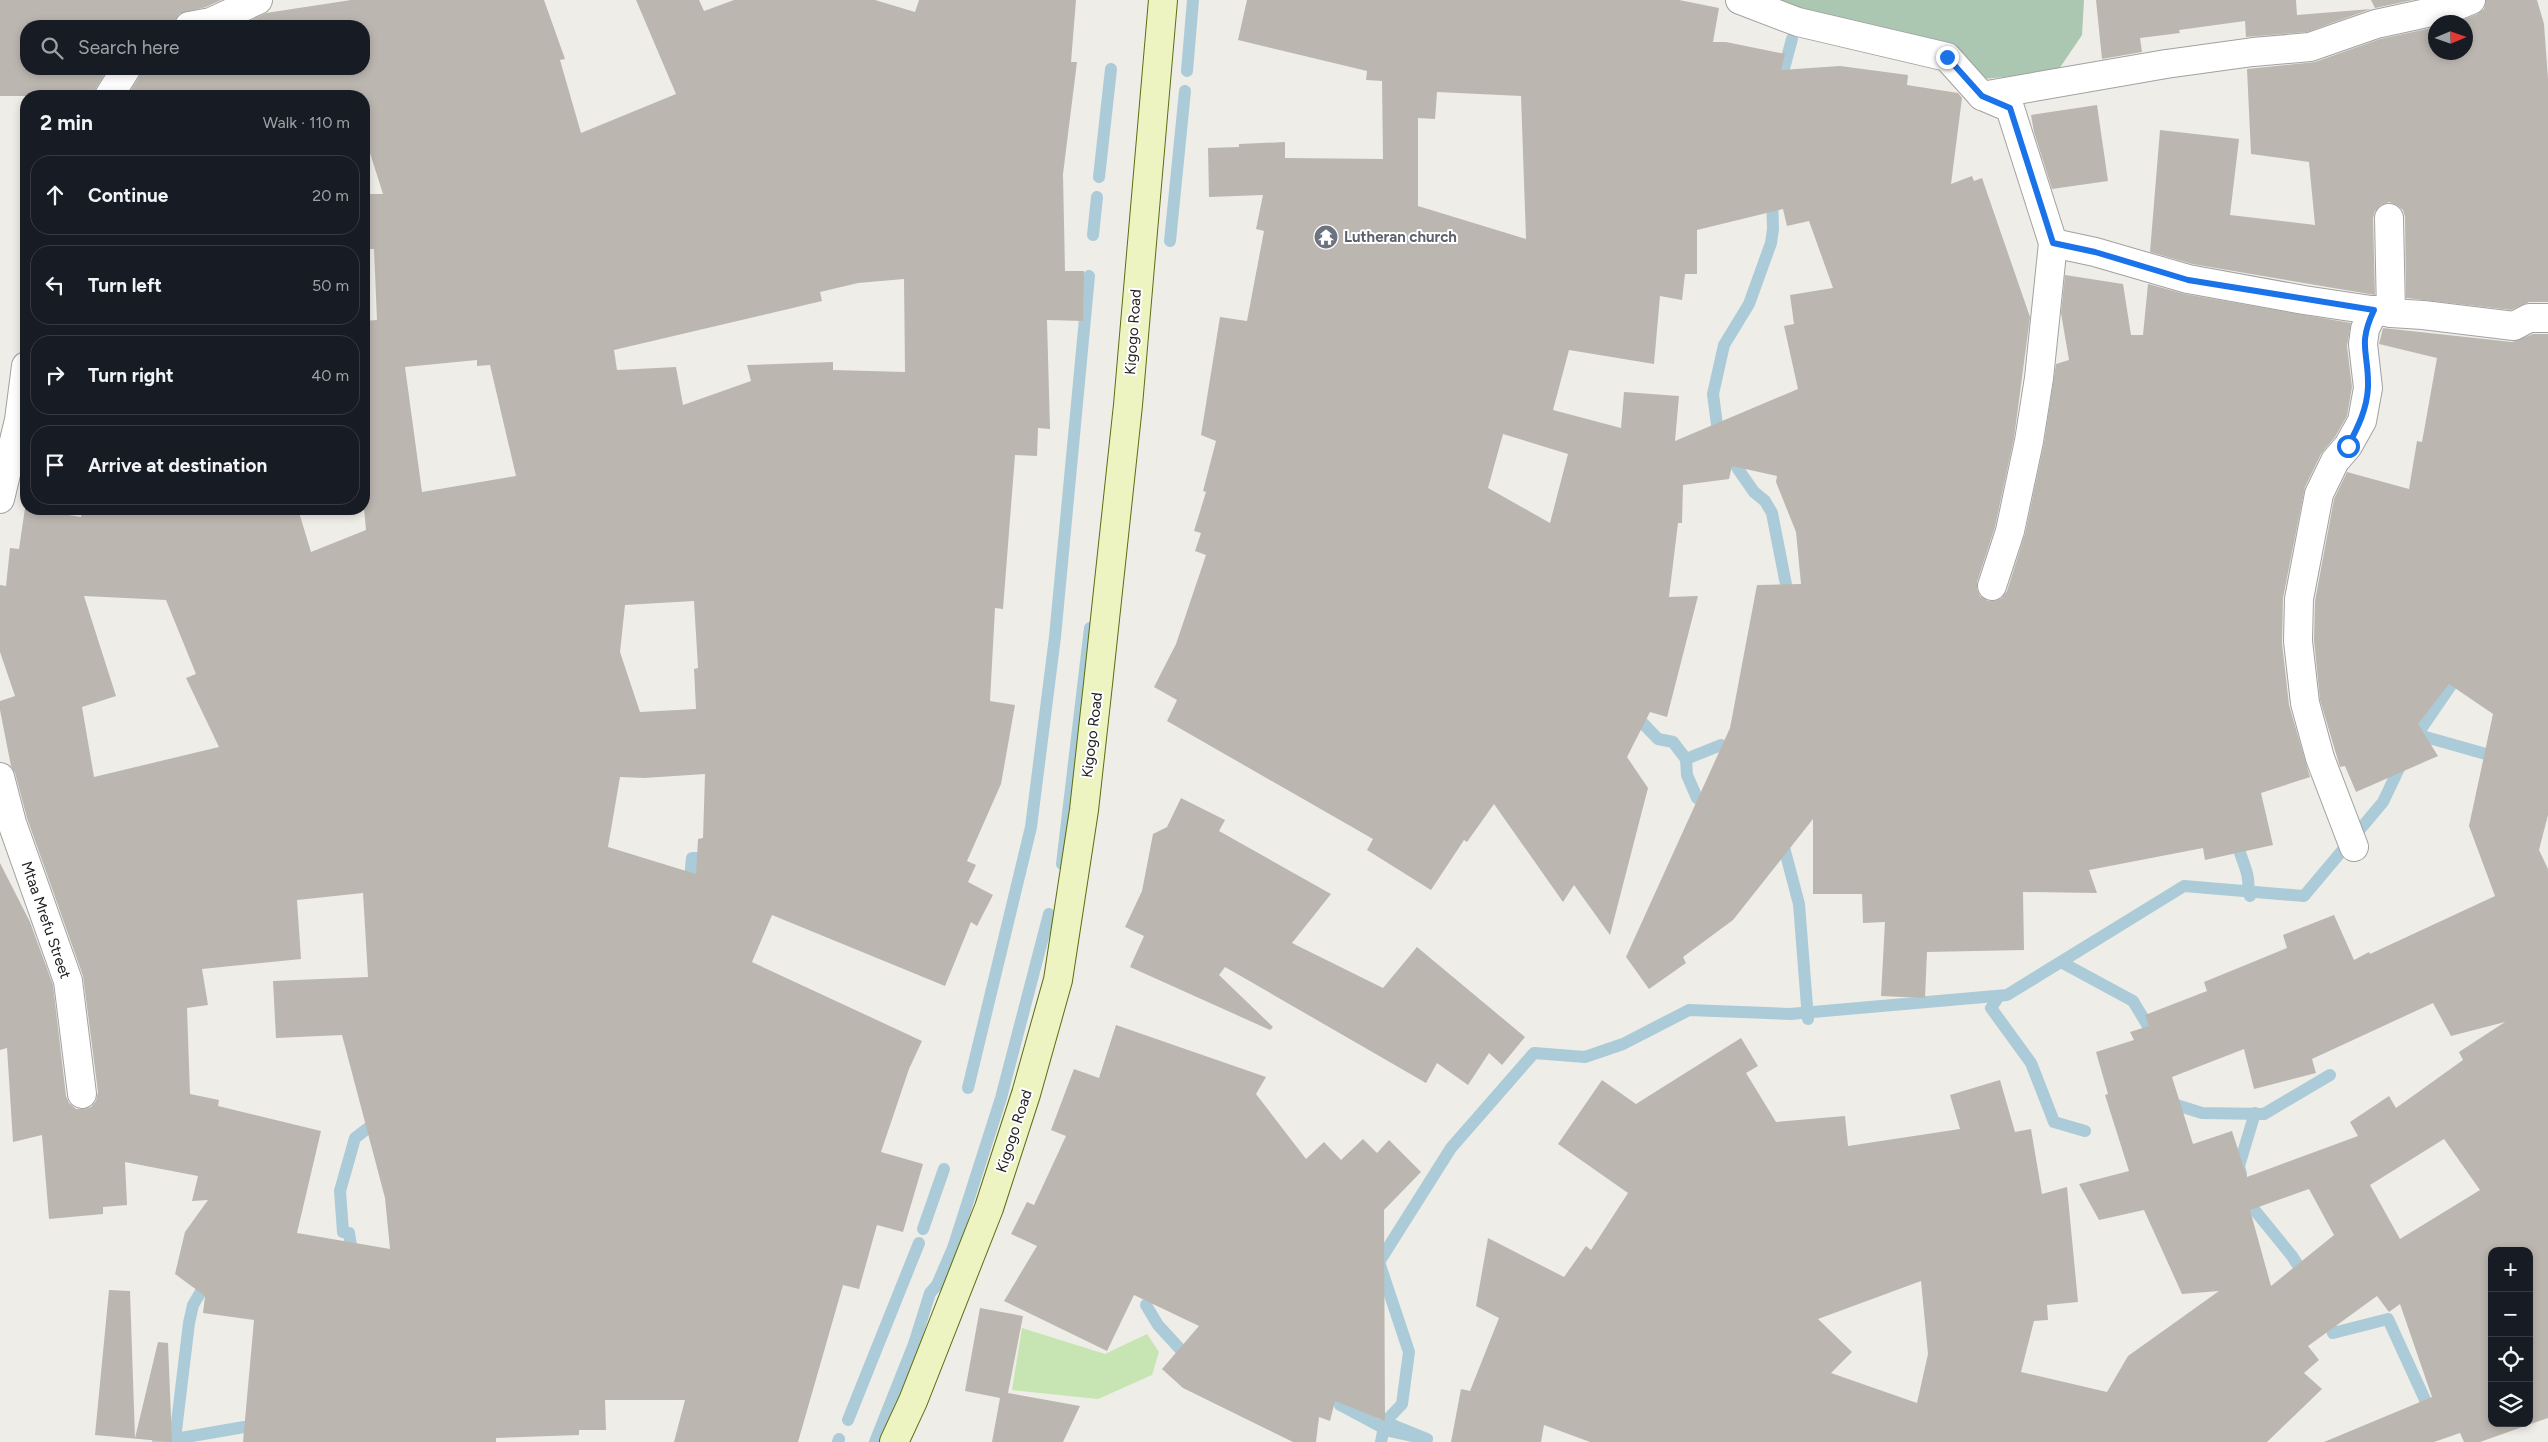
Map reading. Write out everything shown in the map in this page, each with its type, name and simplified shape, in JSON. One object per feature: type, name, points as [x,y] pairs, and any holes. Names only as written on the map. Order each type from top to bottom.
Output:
[{"type":"main road","name":"Kigogo Road","points":[[894,1442],[913,1401],[989,1208],[1026,1094],[1058,980],[1084,810],[1128,405],[1163,0]]},
{"type":"street","points":[[215,20],[258,0]]},
{"type":"street","points":[[1740,0],[1798,22],[1947,57],[1982,96],[2010,108],[2053,243],[2046,326],[2030,432],[2010,531],[1992,586]]},
{"type":"street","points":[[1982,96],[2166,64],[2310,47],[2376,24],[2454,8],[2470,0]]},
{"type":"street","points":[[112,90],[122,75]]},
{"type":"street","points":[[2354,847],[2320,758],[2305,703],[2298,640],[2299,599],[2319,494],[2336,461],[2348,446],[2362,421],[2368,388],[2363,344],[2365,330],[2382,312],[2389,218]]},
{"type":"street","points":[[2053,243],[2095,252],[2188,280],[2382,312],[2514,326],[2529,318],[2548,318]]},
{"type":"street","points":[[0,500],[20,412]]},
{"type":"street","name":"Mtaa Mrefu Street","points":[[0,777],[12,823],[68,981],[82,1094]]},
{"type":"green space","points":[[1759,0],[2084,0],[2082,35],[2057,72],[1983,79]]},
{"type":"green space","points":[[1022,1328],[1105,1354],[1147,1334],[1159,1352],[1152,1375],[1098,1399],[1012,1390]]},
{"type":"building","points":[[0,0],[221,0],[206,7],[179,14],[176,20],[20,20],[20,75],[104,75],[96,90],[20,90],[20,96],[0,96]]},
{"type":"building","points":[[351,0],[544,0],[565,59],[560,60],[581,133],[676,94],[636,0],[699,0],[704,11],[734,0],[875,0],[915,12],[919,0],[1076,0],[1071,62],[1077,62],[1063,174],[1065,271],[1084,271],[1083,321],[1047,320],[1050,429],[1038,428],[1037,456],[1015,455],[1003,609],[995,608],[990,701],[1015,705],[1001,784],[967,861],[976,865],[968,882],[993,895],[977,926],[971,922],[945,986],[772,915],[752,962],[922,1041],[909,1069],[881,1152],[923,1164],[903,1232],[877,1225],[859,1289],[843,1285],[798,1442],[674,1442],[685,1400],[605,1400],[606,1430],[579,1430],[579,1435],[496,1438],[496,1442],[243,1442],[254,1320],[203,1313],[205,1296],[175,1274],[185,1232],[208,1200],[192,1201],[198,1176],[125,1162],[127,1205],[103,1207],[103,1214],[49,1219],[42,1135],[13,1142],[7,1048],[0,1050],[0,863],[30,922],[53,985],[66,1096],[69,1103],[76,1109],[84,1109],[91,1107],[96,1101],[98,1092],[83,976],[27,818],[15,773],[11,766],[0,710],[0,701],[15,696],[0,652],[0,585],[6,586],[10,548],[19,549],[24,515],[69,515],[81,517],[81,515],[300,515],[311,552],[366,530],[365,515],[370,515],[370,321],[377,320],[374,249],[370,249],[370,194],[383,194],[370,153],[370,90],[131,90],[140,75],[370,75],[370,20],[251,20],[266,13]],"holes":[[[904,279],[905,372],[833,370],[833,362],[747,365],[751,381],[683,405],[676,367],[617,370],[614,350],[822,301],[820,292],[858,283]],[[477,360],[477,366],[490,365],[516,476],[422,492],[405,367]],[[84,596],[166,600],[196,674],[186,678],[219,747],[94,777],[82,707],[116,696]],[[694,601],[698,668],[694,669],[696,709],[640,712],[620,652],[625,605]],[[705,774],[703,838],[698,839],[696,874],[608,847],[620,777],[644,778]],[[363,893],[368,977],[273,981],[276,1038],[342,1035],[385,1198],[390,1249],[297,1233],[321,1131],[218,1106],[219,1100],[190,1094],[187,1008],[208,1005],[202,969],[301,959],[297,900]]]},
{"type":"building","points":[[1247,0],[1679,0],[1719,8],[1713,42],[1726,42],[1785,54],[1781,70],[1840,66],[1908,75],[1907,85],[1958,93],[1962,98],[1951,184],[1972,176],[1974,181],[1982,178],[2030,317],[2014,438],[1995,527],[1977,582],[1980,596],[1988,601],[2002,598],[2007,591],[2025,534],[2044,443],[2056,364],[2069,360],[2061,313],[2065,275],[2123,284],[2131,335],[2143,335],[2148,284],[2185,294],[2351,323],[2347,346],[2352,387],[2347,416],[2335,437],[2321,454],[2305,487],[2283,598],[2282,643],[2289,705],[2310,777],[2261,793],[2273,845],[2205,860],[2203,848],[2089,870],[2097,893],[2023,892],[2024,950],[1927,952],[1925,998],[1881,996],[1885,922],[1863,923],[1862,894],[1813,894],[1813,819],[1733,920],[1683,957],[1686,963],[1649,989],[1626,957],[1730,728],[1757,585],[1801,584],[1796,532],[1776,482],[1777,476],[1732,466],[1729,479],[1683,485],[1682,523],[1678,523],[1669,597],[1698,596],[1667,717],[1650,712],[1627,757],[1648,788],[1610,935],[1574,885],[1563,902],[1494,804],[1467,842],[1464,840],[1431,890],[1367,850],[1373,839],[1167,721],[1177,700],[1154,687],[1176,644],[1206,555],[1195,551],[1201,533],[1194,531],[1206,492],[1203,491],[1216,441],[1201,435],[1220,317],[1247,321],[1264,231],[1256,229],[1263,195],[1209,197],[1208,148],[1239,147],[1239,144],[1285,142],[1285,158],[1383,159],[1382,81],[1366,80],[1367,71],[1238,40]],"holes":[[[1437,92],[1521,96],[1526,239],[1418,206],[1418,118],[1435,119]],[[1783,209],[1787,226],[1809,221],[1833,288],[1790,295],[1794,324],[1784,326],[1798,389],[1675,441],[1679,396],[1624,392],[1621,428],[1553,410],[1569,350],[1654,364],[1660,296],[1682,300],[1685,274],[1697,274],[1697,230]],[[1503,434],[1568,454],[1550,523],[1488,488]]]},
{"type":"building","points":[[2096,0],[2296,0],[2297,15],[2371,9],[2307,32],[2246,37],[2245,21],[2179,30],[2180,33],[2140,38],[2142,52],[2102,59]]},
{"type":"building","points":[[2371,0],[2413,0],[2375,8]]},
{"type":"building","points":[[2486,0],[2537,0],[2544,24],[2548,79],[2548,302],[2529,302],[2511,310],[2406,298],[2405,217],[2403,210],[2389,202],[2381,205],[2375,211],[2373,218],[2375,295],[2192,264],[2150,252],[2160,130],[2239,139],[2230,215],[2315,225],[2309,162],[2251,154],[2247,69],[2315,62],[2380,39],[2428,29],[2428,60],[2473,60],[2473,16],[2484,9]]},
{"type":"building","points":[[2097,105],[2108,181],[2052,189],[2034,132],[2031,115]]},
{"type":"building","points":[[2383,328],[2512,342],[2533,334],[2548,334],[2548,815],[2539,850],[2548,869],[2548,1418],[2533,1423],[2533,1247],[2488,1247],[2488,1427],[2522,1427],[2480,1442],[2464,1442],[2460,1433],[2434,1442],[2324,1442],[2432,1397],[2400,1304],[2389,1312],[2377,1296],[2308,1346],[2319,1360],[2304,1373],[2322,1389],[2267,1442],[1590,1442],[1544,1425],[1541,1442],[1451,1442],[1461,1389],[1470,1391],[1499,1318],[1476,1306],[1488,1238],[1564,1277],[1586,1246],[1591,1250],[1628,1193],[1558,1144],[1602,1080],[1636,1104],[1741,1038],[1758,1066],[1746,1073],[1776,1122],[1845,1116],[1848,1146],[1960,1129],[1950,1095],[2000,1080],[2015,1132],[2031,1129],[2042,1194],[2067,1187],[2078,1302],[2047,1305],[2048,1320],[2034,1321],[2021,1372],[2107,1392],[2128,1356],[2219,1291],[2182,1294],[2144,1210],[2099,1220],[2079,1184],[2129,1171],[2105,1095],[2108,1094],[2096,1052],[2134,1040],[2130,1032],[2149,1026],[2145,1015],[2207,991],[2204,982],[2287,948],[2283,935],[2334,915],[2354,960],[2495,896],[2469,826],[2493,714],[2449,684],[2418,724],[2438,756],[2356,792],[2345,766],[2340,767],[2320,700],[2314,640],[2315,601],[2334,499],[2347,472],[2409,489],[2417,441],[2422,442],[2437,358],[2379,344]],"holes":[[[2433,1003],[2451,1036],[2505,1022],[2459,1052],[2463,1060],[2396,1108],[2389,1096],[2350,1122],[2358,1136],[2247,1177],[2232,1131],[2193,1144],[2172,1077],[2244,1049],[2254,1089],[2316,1073],[2312,1059]],[[2444,1139],[2480,1190],[2400,1239],[2370,1185]],[[2309,1189],[2334,1235],[2271,1286],[2250,1210]],[[1921,1281],[1928,1354],[1917,1403],[1831,1373],[1852,1352],[1818,1319]]]},
{"type":"building","points":[[1181,798],[1225,820],[1219,831],[1331,894],[1292,943],[1383,988],[1417,947],[1525,1037],[1502,1065],[1489,1053],[1468,1085],[1437,1063],[1426,1083],[1225,967],[1219,975],[1273,1027],[1270,1030],[1130,967],[1144,936],[1125,927],[1142,891],[1153,834],[1167,827]]},
{"type":"building","points":[[1116,1025],[1266,1077],[1256,1094],[1306,1159],[1324,1142],[1341,1160],[1363,1139],[1377,1153],[1389,1140],[1421,1172],[1384,1210],[1385,1421],[1335,1401],[1330,1421],[1319,1417],[1316,1442],[1293,1442],[1183,1388],[1162,1369],[1199,1326],[1134,1295],[1107,1351],[1004,1301],[1037,1246],[1011,1234],[1027,1202],[1034,1205],[1066,1136],[1051,1130],[1074,1069],[1099,1078]]},
{"type":"building","points":[[109,1290],[130,1291],[135,1438],[158,1342],[168,1343],[172,1442],[95,1435]]},
{"type":"building","points":[[980,1308],[1023,1316],[1008,1393],[1080,1406],[1063,1442],[992,1442],[1000,1398],[965,1391]]},
{"type":"waterway","points":[[1187,71],[1193,0]]},
{"type":"waterway","points":[[1779,87],[1792,39]]},
{"type":"waterway","points":[[1099,177],[1111,69]]},
{"type":"waterway","points":[[1170,241],[1185,91]]},
{"type":"waterway","points":[[1772,196],[1773,229],[1771,243],[1749,304],[1724,345],[1713,394],[1717,425],[1738,469],[1754,492],[1765,501],[1772,513],[1789,600]]},
{"type":"waterway","points":[[1093,235],[1097,197]]},
{"type":"waterway","points":[[968,1088],[1031,827],[1055,637],[1089,276]]},
{"type":"waterway","points":[[1062,864],[1090,628]]},
{"type":"waterway","points":[[2412,742],[2460,672]]},
{"type":"waterway","points":[[1632,712],[1658,739],[1673,742],[1686,759],[1687,775],[1697,798],[1712,808]]},
{"type":"waterway","points":[[2415,734],[2500,758]]},
{"type":"waterway","points":[[1686,759],[1721,745],[1737,752]]},
{"type":"waterway","points":[[1381,1442],[1385,1422],[1402,1404],[1409,1352],[1379,1262],[1451,1148],[1534,1053],[1585,1057],[1623,1044],[1689,1010],[1790,1014],[2007,995],[2184,886],[2304,896],[2383,802],[2403,760]]},
{"type":"waterway","points":[[1781,836],[1799,904],[1808,1019]]},
{"type":"waterway","points":[[2236,838],[2248,877],[2250,896]]},
{"type":"waterway","points":[[684,888],[690,879],[692,858],[713,858]]},
{"type":"waterway","points":[[875,1442],[914,1344],[930,1293],[937,1285],[953,1248],[1001,1098],[1049,914]]},
{"type":"waterway","points":[[2067,959],[2061,962],[2133,1001],[2148,1026],[2153,1043]]},
{"type":"waterway","points":[[1999,996],[1991,1008],[2031,1063],[2054,1122],[2085,1131]]},
{"type":"waterway","points":[[2169,1101],[2170,1103],[2202,1113],[2264,1114],[2330,1075]]},
{"type":"waterway","points":[[2241,1174],[2239,1166],[2255,1113]]},
{"type":"waterway","points":[[353,1259],[349,1233],[343,1232],[340,1191],[355,1138],[380,1119]]},
{"type":"waterway","points":[[923,1229],[944,1169]]},
{"type":"waterway","points":[[2247,1195],[2248,1202],[2292,1256],[2306,1278]]},
{"type":"waterway","points":[[848,1420],[919,1243]]},
{"type":"waterway","points":[[175,1439],[189,1323],[193,1305],[209,1278]]},
{"type":"waterway","points":[[1146,1305],[1158,1325],[1191,1361]]},
{"type":"waterway","points":[[2325,1313],[2333,1333],[2388,1319],[2432,1415]]},
{"type":"waterway","points":[[1326,1397],[1340,1401],[1340,1405],[1389,1431],[1427,1439],[1385,1422]]},
{"type":"waterway","points":[[158,1442],[244,1427],[261,1428]]},
{"type":"place","name":"Lutheran church","points":[[1326,237]]},
{"type":"route","points":[[1947,57],[1982,96],[2010,108],[2053,243],[2095,252],[2188,280],[2374,310],[2365,330],[2363,344],[2368,388],[2362,421],[2348,446]]}]
